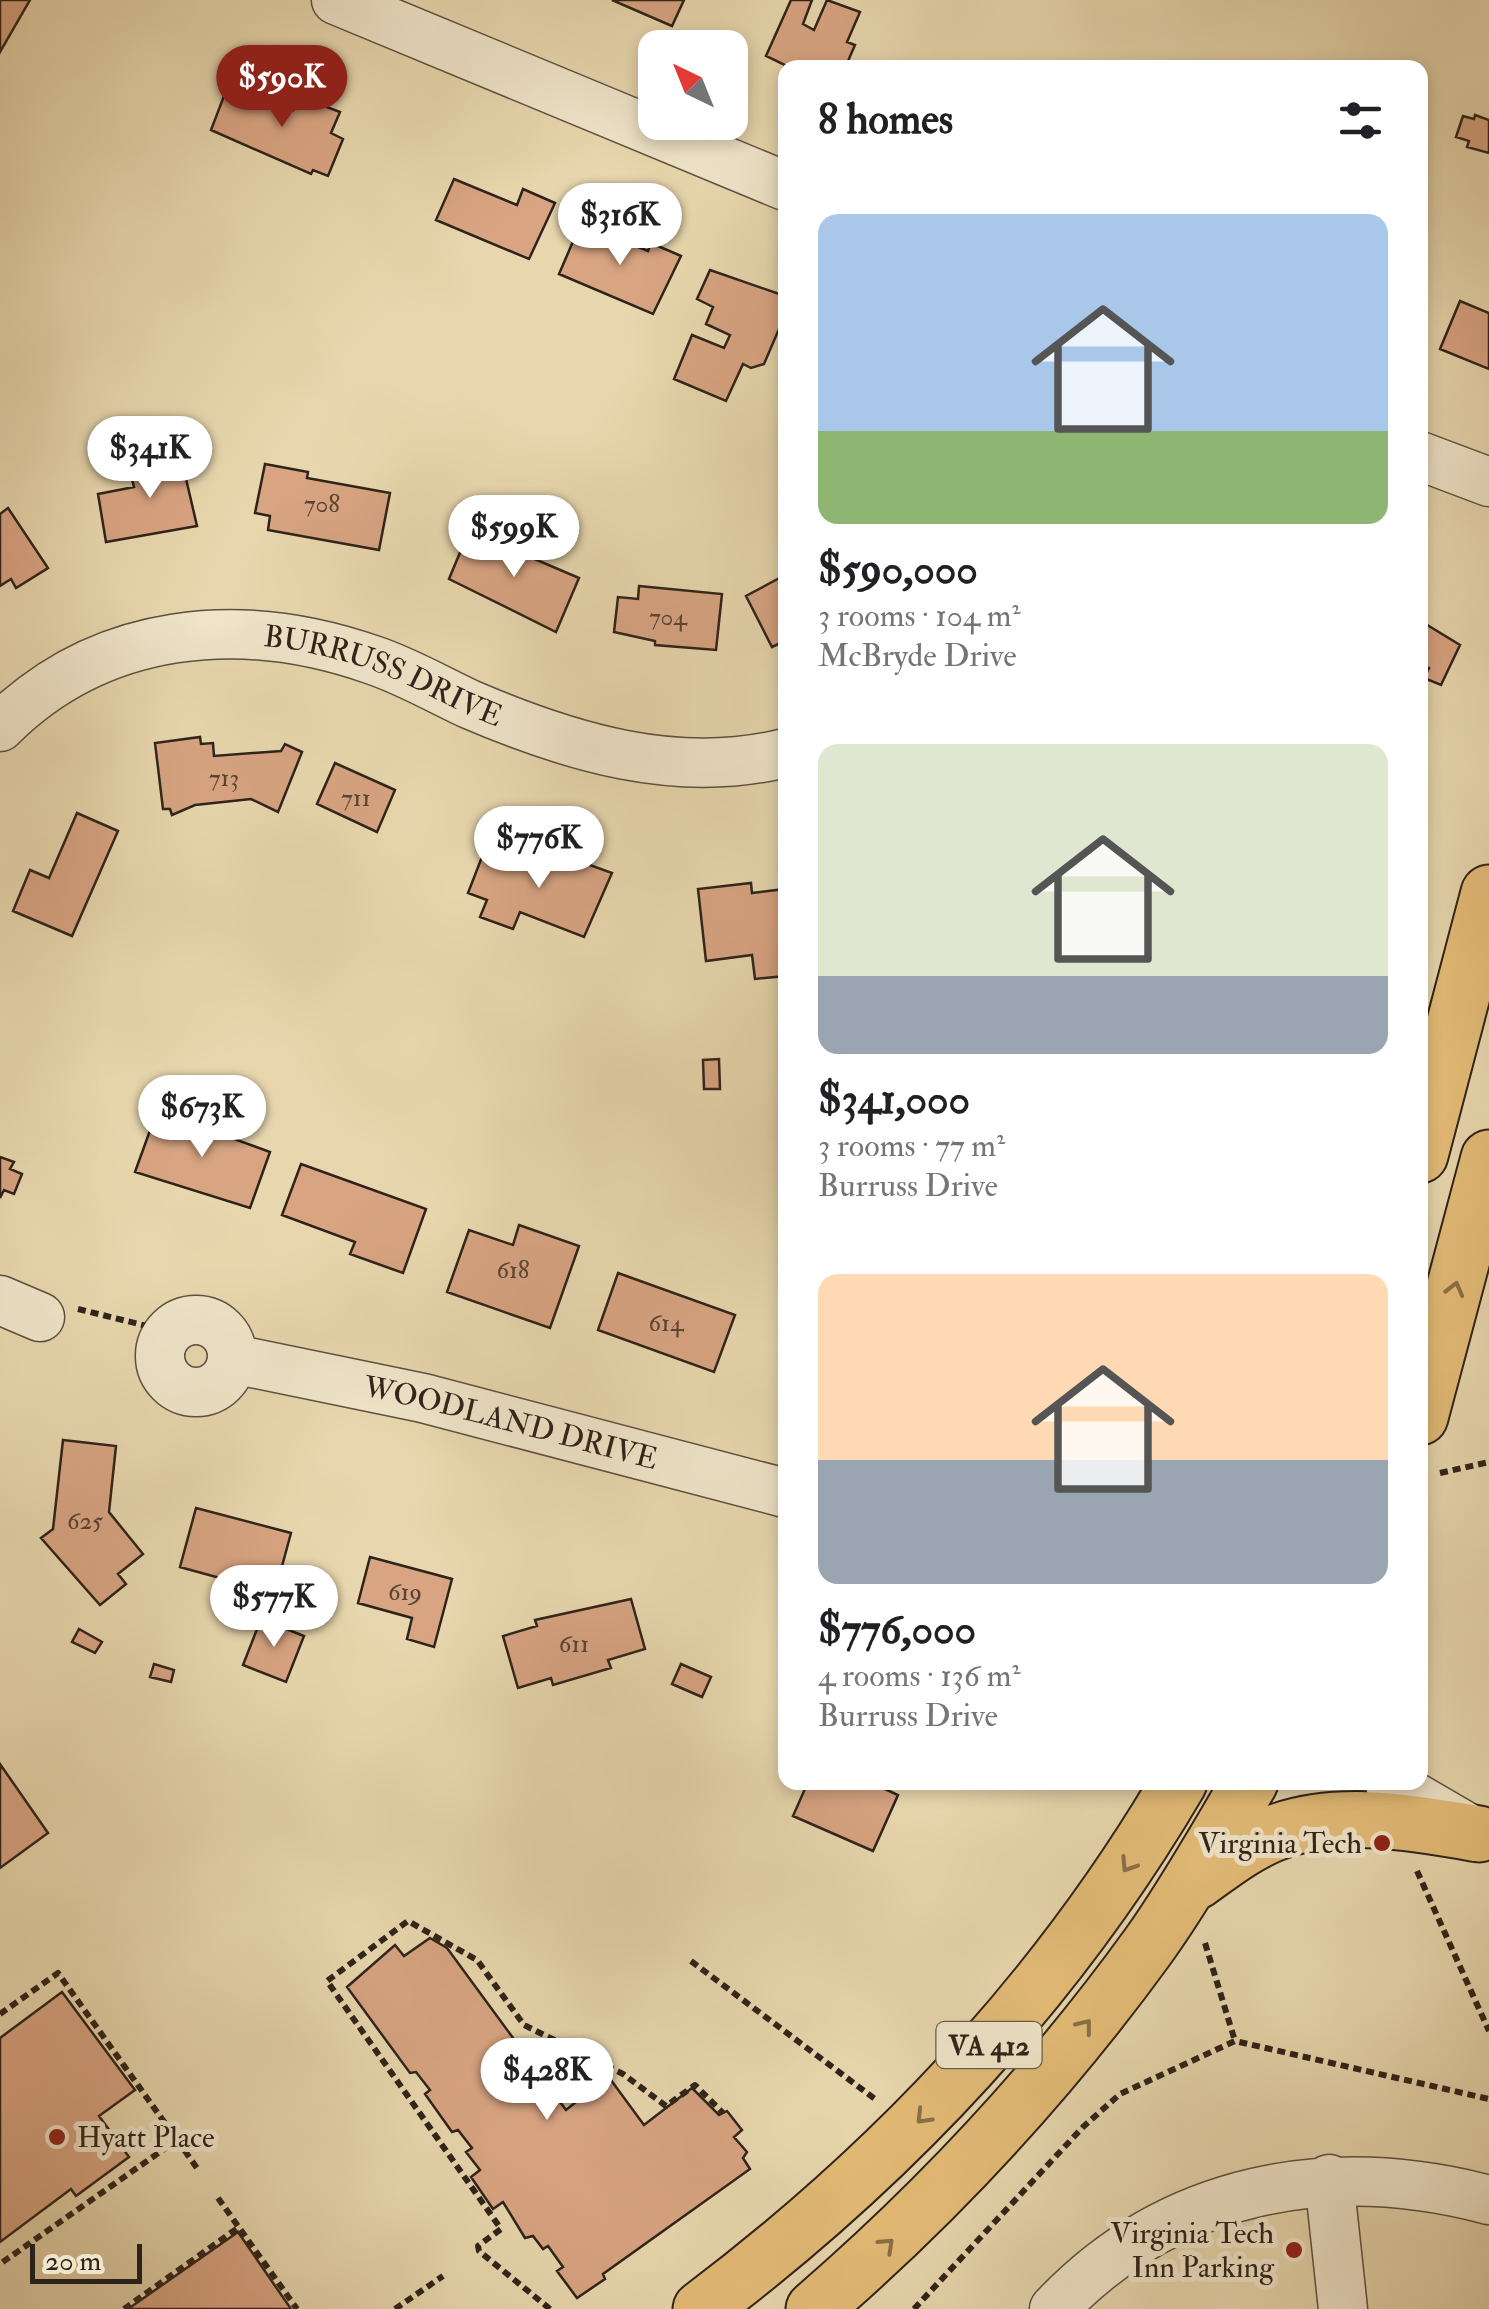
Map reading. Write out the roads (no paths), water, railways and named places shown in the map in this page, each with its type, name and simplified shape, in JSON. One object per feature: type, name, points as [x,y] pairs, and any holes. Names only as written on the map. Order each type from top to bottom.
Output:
[{"type":"main road","points":[[1428,1125],[1489,894]]},
{"type":"main road","points":[[1428,1387],[1489,1158]]},
{"type":"main road","name":"VA 412","points":[[701,2309],[794,2236],[908,2131],[1046,1976],[1112,1890],[1174,1790]]},
{"type":"main road","name":"VA 412","points":[[814,2309],[918,2216],[1092,2018],[1187,1888],[1245,1790]]},
{"type":"main road","points":[[1187,1888],[1277,1832],[1310,1824],[1345,1820],[1484,1838]]},
{"type":"street","points":[[336,0],[778,183]]},
{"type":"street","points":[[1428,459],[1489,482]]},
{"type":"street","name":"BURRUSS DRIVE","points":[[0,728],[46,689],[111,653],[176,636],[229,632],[295,639],[372,659],[514,722],[613,753],[660,762],[707,764],[778,754]]},
{"type":"street","name":"WOODLAND DRIVE","points":[[163,1340],[162,1368],[169,1381],[194,1393],[221,1384],[233,1359],[442,1403],[778,1491]]},
{"type":"street","points":[[1403,1790],[1484,1838]]},
{"type":"street","points":[[1054,2309],[1122,2248],[1178,2217],[1242,2196],[1330,2179],[1396,2180],[1489,2200]]},
{"type":"street","points":[[1330,2179],[1343,2309]]},
{"type":"place","name":"Virginia Tech","points":[[1382,1843]]},
{"type":"place","name":"Hyatt Place","points":[[57,2137]]},
{"type":"place","name":"Virginia Tech Inn Parking","points":[[1294,2250]]}]
